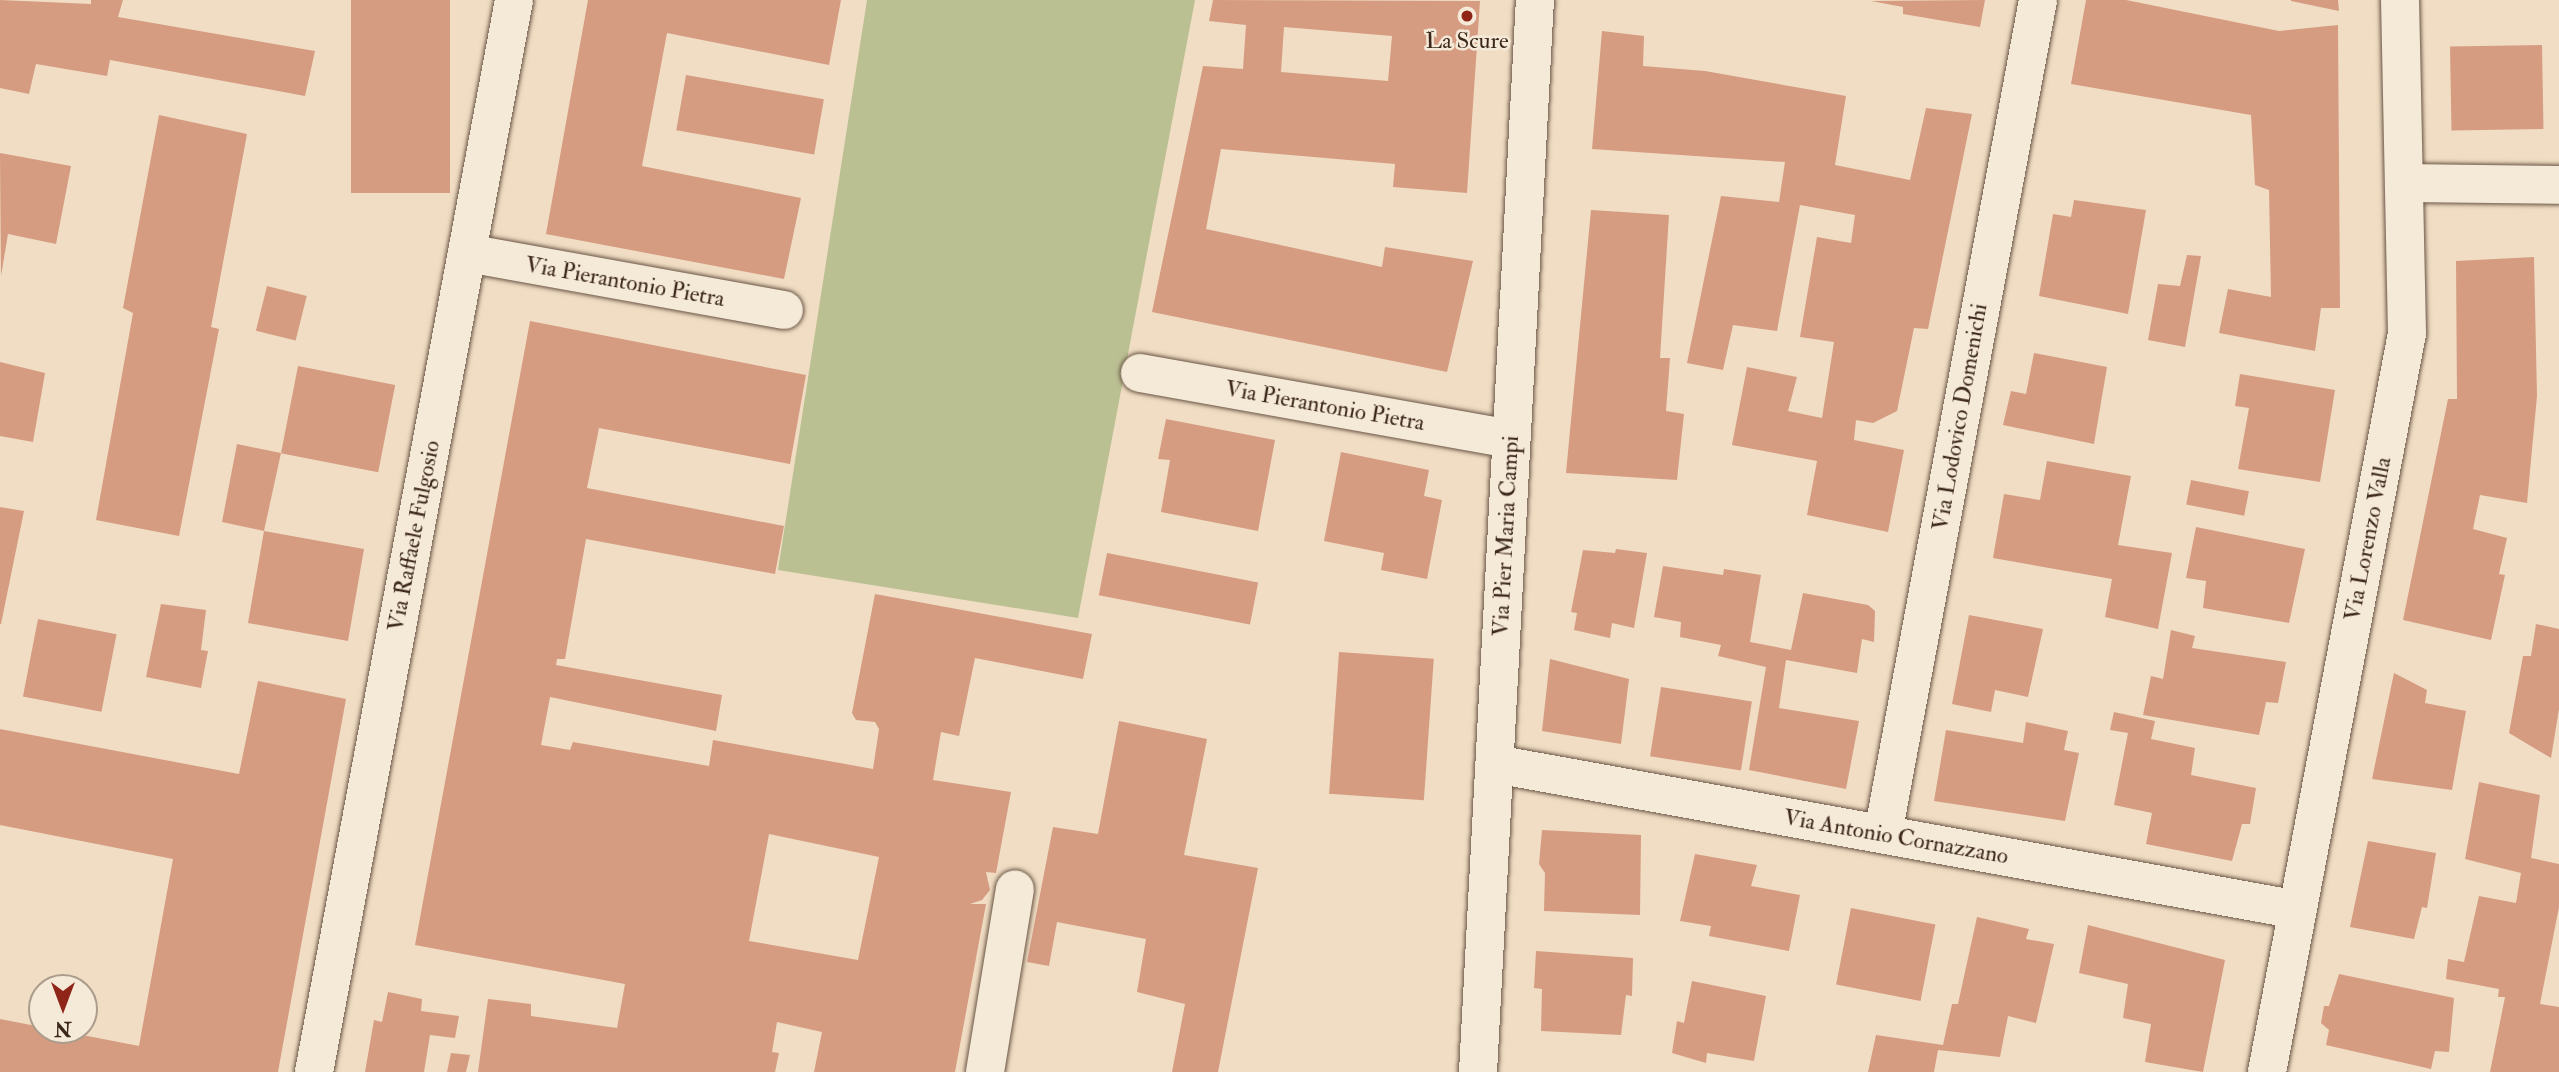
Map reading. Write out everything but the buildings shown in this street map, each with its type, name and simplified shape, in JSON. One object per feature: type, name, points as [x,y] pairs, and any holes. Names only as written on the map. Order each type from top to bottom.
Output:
[{"type":"street","name":"Via Raffaele Fulgosio","points":[[314,1072],[514,0]]},
{"type":"street","name":"Via Pier Maria Campi","points":[[1478,1072],[1535,0]]},
{"type":"street","name":"Via Lodovico Domenichi","points":[[1883,834],[2038,0]]},
{"type":"street","name":"Via Lorenzo Valla","points":[[2267,1072],[2407,333],[2400,0]]},
{"type":"street","points":[[2404,183],[2559,185]]},
{"type":"street","name":"Via Pierantonio Pietra","points":[[467,253],[784,310]]},
{"type":"street","name":"Via Pierantonio Pietra","points":[[1140,373],[1510,439]]},
{"type":"street","name":"Via Antonio Cornazzano","points":[[1495,764],[2298,910]]},
{"type":"street","points":[[985,1072],[1015,889]]},
{"type":"green space","points":[[867,0],[1195,0],[1078,618],[778,570]]},
{"type":"place","name":"La Scure","points":[[1467,16]]}]
